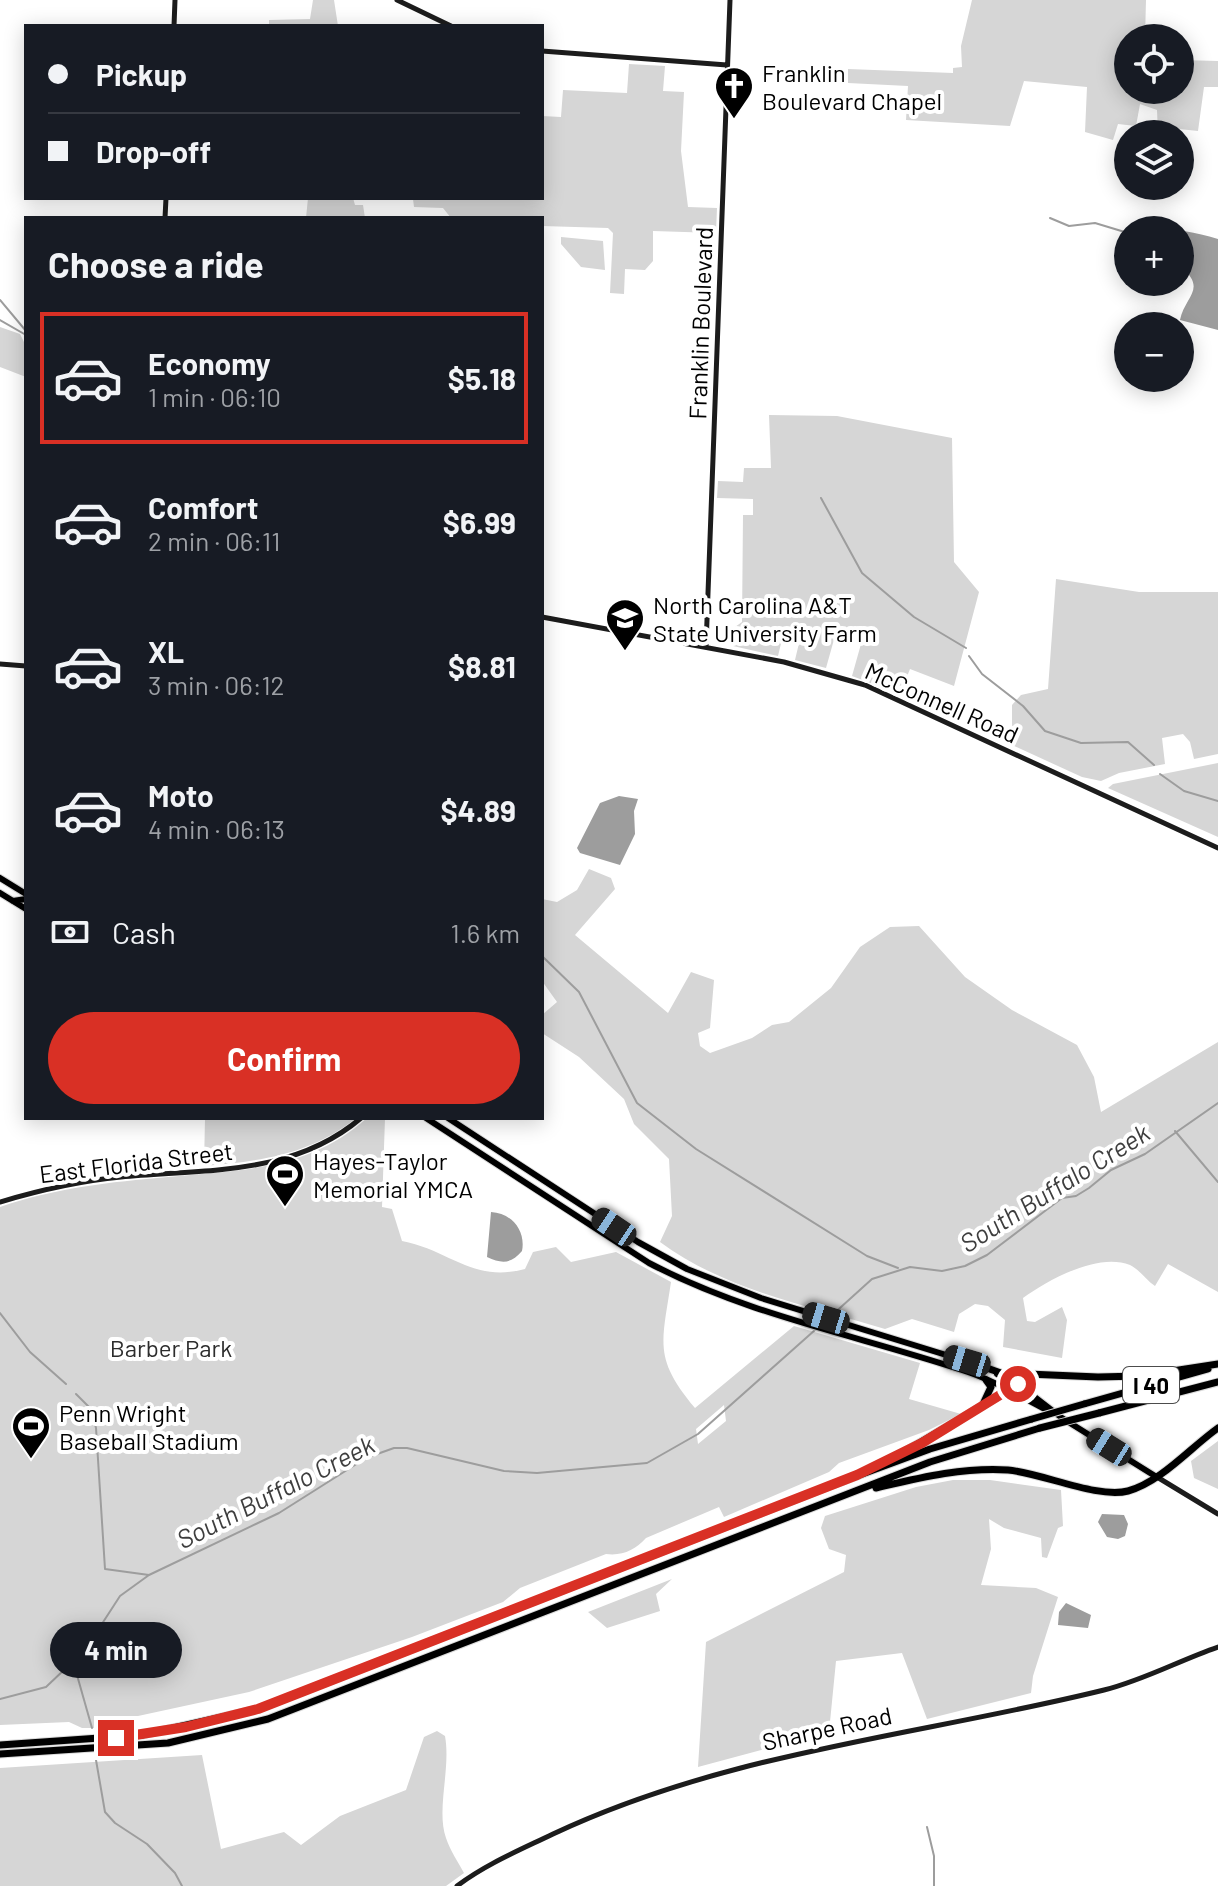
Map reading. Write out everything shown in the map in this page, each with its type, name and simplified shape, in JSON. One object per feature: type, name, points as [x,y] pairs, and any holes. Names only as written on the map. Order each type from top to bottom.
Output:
[{"type":"highway","points":[[967,1361],[1001,1373],[1140,1376],[1218,1365]]},
{"type":"highway","name":"I 40","points":[[0,1745],[142,1735],[245,1713],[857,1475],[1032,1419],[1218,1365]]},
{"type":"highway","points":[[857,1475],[1039,1374]]},
{"type":"highway","points":[[977,1410],[990,1394],[986,1380]]},
{"type":"highway","name":"I 40","points":[[0,1754],[168,1743],[268,1719],[930,1462],[1040,1428],[1218,1382]]},
{"type":"highway","points":[[854,1493],[978,1469],[1043,1475],[1119,1492],[1155,1476],[1218,1428]]},
{"type":"main road","points":[[0,878],[24,895]]},
{"type":"main road","points":[[0,891],[9,891],[13,886]]},
{"type":"main road","points":[[0,891],[24,908]]},
{"type":"main road","points":[[13,901],[24,898]]},
{"type":"main road","points":[[429,1120],[649,1263],[703,1290],[986,1380],[1062,1418],[1155,1476]]},
{"type":"main road","points":[[451,1120],[638,1242],[709,1279],[845,1325],[967,1361],[1018,1384],[1062,1418]]},
{"type":"main road","points":[[703,1290],[709,1279]]},
{"type":"street","points":[[174,24],[175,0]]},
{"type":"street","points":[[397,0],[447,24]]},
{"type":"street","name":"Franklin Boulevard","points":[[706,647],[730,0]]},
{"type":"street","points":[[544,51],[727,65]]},
{"type":"street","name":"McConnell Road","points":[[544,617],[787,663],[884,692],[1218,848]]},
{"type":"street","points":[[0,664],[24,666]]},
{"type":"street","name":"East Florida Street","points":[[0,1202],[90,1181],[274,1163],[317,1148],[358,1120]]},
{"type":"street","points":[[1155,1476],[1218,1514]]},
{"type":"street","name":"Sharpe Road","points":[[457,1886],[492,1863],[591,1816],[716,1772],[1103,1690],[1218,1647]]},
{"type":"green space","points":[[313,0],[334,0],[338,24],[269,24],[269,20],[310,19]]},
{"type":"green space","points":[[972,0],[1146,0],[1145,24],[1114,24],[1114,104],[1140,104],[1137,120],[1114,120],[1113,140],[1085,132],[1087,87],[1024,81],[1010,126],[906,120],[908,86],[848,83],[848,69],[953,73],[953,68],[962,67],[961,46]]},
{"type":"green space","points":[[1194,60],[1218,61],[1218,87],[1204,87],[1198,131],[1194,131],[1194,120],[1157,120],[1157,110],[1140,104],[1194,104]]},
{"type":"green space","points":[[629,64],[665,66],[663,91],[684,92],[681,151],[688,207],[717,208],[716,233],[653,231],[653,261],[645,270],[625,269],[624,294],[610,293],[613,233],[608,228],[544,226],[544,216],[449,216],[443,208],[414,207],[413,200],[544,200],[544,116],[561,117],[563,90],[627,93]]},
{"type":"green space","points":[[308,200],[354,200],[355,205],[363,205],[365,216],[306,216]]},
{"type":"green space","points":[[561,237],[603,241],[605,270],[581,267],[561,244]]},
{"type":"green space","points":[[0,327],[20,334],[24,342],[24,376],[0,367]]},
{"type":"green space","points":[[769,415],[837,416],[952,438],[954,562],[979,592],[954,686],[910,669],[900,694],[852,676],[861,644],[835,636],[826,668],[795,660],[800,639],[783,635],[778,656],[733,646],[735,627],[742,622],[743,515],[753,515],[753,499],[717,498],[718,481],[743,482],[744,468],[771,468]]},
{"type":"green space","points":[[1056,579],[1139,592],[1218,592],[1218,754],[1194,759],[1190,742],[1183,734],[1162,738],[1165,764],[1119,773],[1101,781],[1082,777],[1012,745],[1012,705],[1021,695],[1048,689]]},
{"type":"green space","points":[[1218,763],[1218,837],[1108,788],[1113,784]]},
{"type":"green space","points":[[589,869],[611,878],[615,889],[575,935],[668,1013],[691,972],[714,980],[710,1028],[698,1033],[700,1046],[710,1053],[752,1038],[772,1025],[789,1022],[831,988],[860,947],[890,927],[919,926],[965,977],[1012,1010],[1077,1045],[1094,1077],[1101,1112],[1218,1042],[1218,1292],[1168,1264],[1155,1286],[1134,1267],[1117,1262],[1103,1262],[1074,1270],[1023,1298],[1027,1321],[1035,1322],[1062,1307],[1067,1320],[1062,1358],[1003,1347],[1005,1320],[988,1306],[975,1304],[959,1314],[954,1332],[912,1319],[885,1329],[739,1285],[685,1259],[660,1242],[672,1216],[669,1159],[634,1124],[624,1099],[579,1057],[544,1034],[544,1013],[557,1002],[544,984],[544,899],[557,902],[577,890]]},
{"type":"green space","points":[[205,1120],[353,1120],[321,1140],[284,1154],[204,1166]]},
{"type":"green space","name":"Barber Park","points":[[364,1120],[385,1120],[382,1207],[392,1209],[402,1241],[490,1272],[525,1269],[533,1252],[556,1247],[571,1262],[616,1252],[671,1282],[664,1349],[672,1376],[695,1408],[794,1326],[920,1363],[909,1399],[961,1414],[929,1430],[839,1463],[829,1472],[724,1517],[719,1507],[646,1538],[628,1551],[606,1554],[520,1588],[503,1602],[412,1637],[249,1692],[138,1716],[122,1725],[102,1728],[82,1728],[69,1722],[0,1725],[0,1207],[83,1187],[248,1169],[298,1158],[322,1148]],"holes":[[[724,1405],[726,1421],[698,1444],[696,1429]]]},
{"type":"green space","points":[[1218,1441],[1218,1489],[1194,1478],[1191,1461]]},
{"type":"green space","points":[[953,1480],[990,1480],[1061,1490],[1063,1526],[1058,1528],[1047,1558],[1042,1557],[1041,1538],[1004,1528],[989,1519],[991,1549],[981,1585],[1036,1588],[1058,1597],[1033,1676],[1031,1693],[927,1719],[902,1653],[836,1661],[829,1732],[698,1767],[706,1642],[844,1572],[846,1555],[829,1549],[821,1528],[825,1516],[916,1487]]},
{"type":"green space","points":[[672,1579],[656,1594],[660,1611],[607,1628],[588,1612]]},
{"type":"green space","points":[[437,1731],[445,1736],[446,1749],[443,1827],[464,1873],[446,1886],[0,1886],[0,1768],[202,1755],[221,1849],[284,1832],[301,1845],[340,1816],[406,1790],[424,1737]]},
{"type":"shaded area","points":[[1194,233],[1218,239],[1218,330],[1194,324],[1194,312],[1183,312],[1191,296],[1194,296]]},
{"type":"shaded area","points":[[619,796],[638,799],[634,811],[635,834],[620,865],[580,853],[577,848],[600,803]]},
{"type":"shaded area","points":[[491,1212],[499,1213],[516,1224],[522,1237],[522,1251],[510,1260],[502,1262],[487,1257]]},
{"type":"shaded area","points":[[1102,1514],[1124,1515],[1128,1524],[1125,1536],[1118,1539],[1107,1537],[1098,1522]]},
{"type":"shaded area","points":[[1066,1603],[1091,1615],[1088,1628],[1058,1625],[1059,1612]]},
{"type":"waterway","points":[[1050,218],[1069,226],[1095,223],[1114,229]]},
{"type":"waterway","points":[[0,300],[24,329]]},
{"type":"waterway","points":[[0,320],[24,334]]},
{"type":"waterway","points":[[821,498],[862,573],[914,617],[966,648]]},
{"type":"waterway","points":[[969,656],[982,674],[1023,706],[1045,731],[1081,743],[1128,742],[1154,765]]},
{"type":"waterway","points":[[1160,774],[1184,791],[1218,801]]},
{"type":"waterway","points":[[544,958],[579,992],[637,1103],[696,1149],[867,1256],[898,1268]]},
{"type":"waterway","name":"South Buffalo Creek","points":[[820,1326],[872,1279],[910,1267],[942,1271],[965,1266],[987,1255],[1062,1198],[1076,1196],[1111,1170],[1145,1154],[1218,1103]]},
{"type":"waterway","points":[[1175,1131],[1218,1182]]},
{"type":"waterway","points":[[0,1313],[30,1352],[66,1384]]},
{"type":"waterway","name":"South Buffalo Creek","points":[[0,1699],[46,1687],[85,1650],[120,1596],[149,1575],[279,1513],[366,1458],[394,1448],[407,1448],[504,1471],[537,1473],[647,1463],[698,1434],[815,1330]]},
{"type":"waterway","points":[[76,1394],[91,1409],[96,1428],[105,1569],[149,1575]]},
{"type":"waterway","points":[[73,1661],[92,1728]]},
{"type":"waterway","points":[[96,1760],[105,1812],[115,1823],[147,1844],[175,1873],[182,1886]]},
{"type":"waterway","points":[[927,1827],[934,1856],[934,1886]]},
{"type":"place","name":"Franklin Boulevard Chapel","points":[[734,120]]},
{"type":"place","name":"North Carolina A&T State University Farm","points":[[625,652]]},
{"type":"place","name":"Hayes-Taylor Memorial YMCA","points":[[285,1208]]},
{"type":"place","name":"Penn Wright Baseball Stadium","points":[[31,1460]]},
{"type":"route","points":[[116,1738],[186,1727],[258,1709],[724,1528],[880,1464],[922,1443],[1018,1384]]}]
